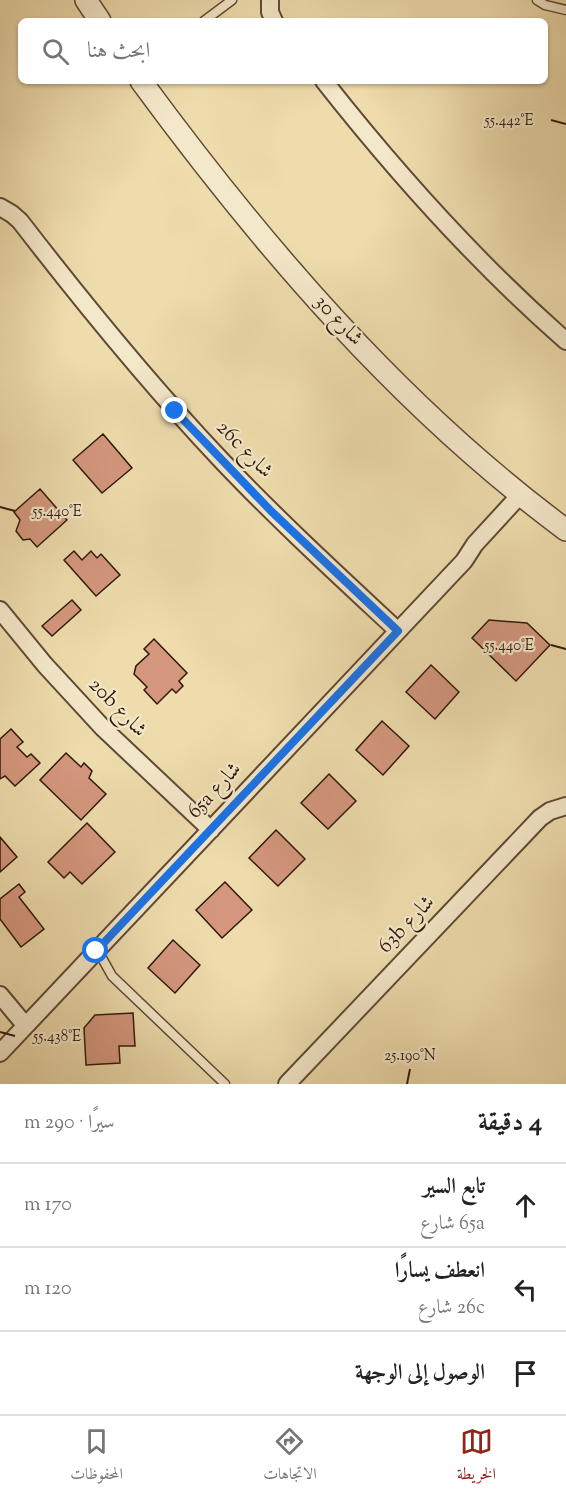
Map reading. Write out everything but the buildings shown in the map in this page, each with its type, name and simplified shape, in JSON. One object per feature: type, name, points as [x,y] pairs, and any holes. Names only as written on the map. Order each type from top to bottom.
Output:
[{"type":"street","points":[[86,0],[98,18]]},
{"type":"street","points":[[269,0],[273,18]]},
{"type":"street","points":[[281,0],[283,18]]},
{"type":"street","name":"شارع 30","points":[[143,84],[187,144],[248,220],[377,364],[447,432],[524,499],[566,531]]},
{"type":"street","points":[[326,84],[402,177],[463,244],[528,308],[566,341]]},
{"type":"street","name":"26c شارع","points":[[0,207],[20,221],[130,358],[222,461],[271,511],[398,631]]},
{"type":"street","name":"65a شارع","points":[[0,1053],[464,561],[480,550],[524,499]]},
{"type":"street","name":"20b شارع","points":[[0,610],[45,665],[103,728],[210,830]]},
{"type":"street","name":"63b شارع","points":[[287,1084],[540,818],[550,811],[566,806]]},
{"type":"street","points":[[0,994],[25,1025]]},
{"type":"lane","points":[[208,18],[232,0]]},
{"type":"lane","points":[[537,0],[544,5],[566,10]]},
{"type":"lane","points":[[96,951],[112,976],[225,1084]]},
{"type":"route","points":[[96,951],[398,631],[271,511],[175,411]]}]
